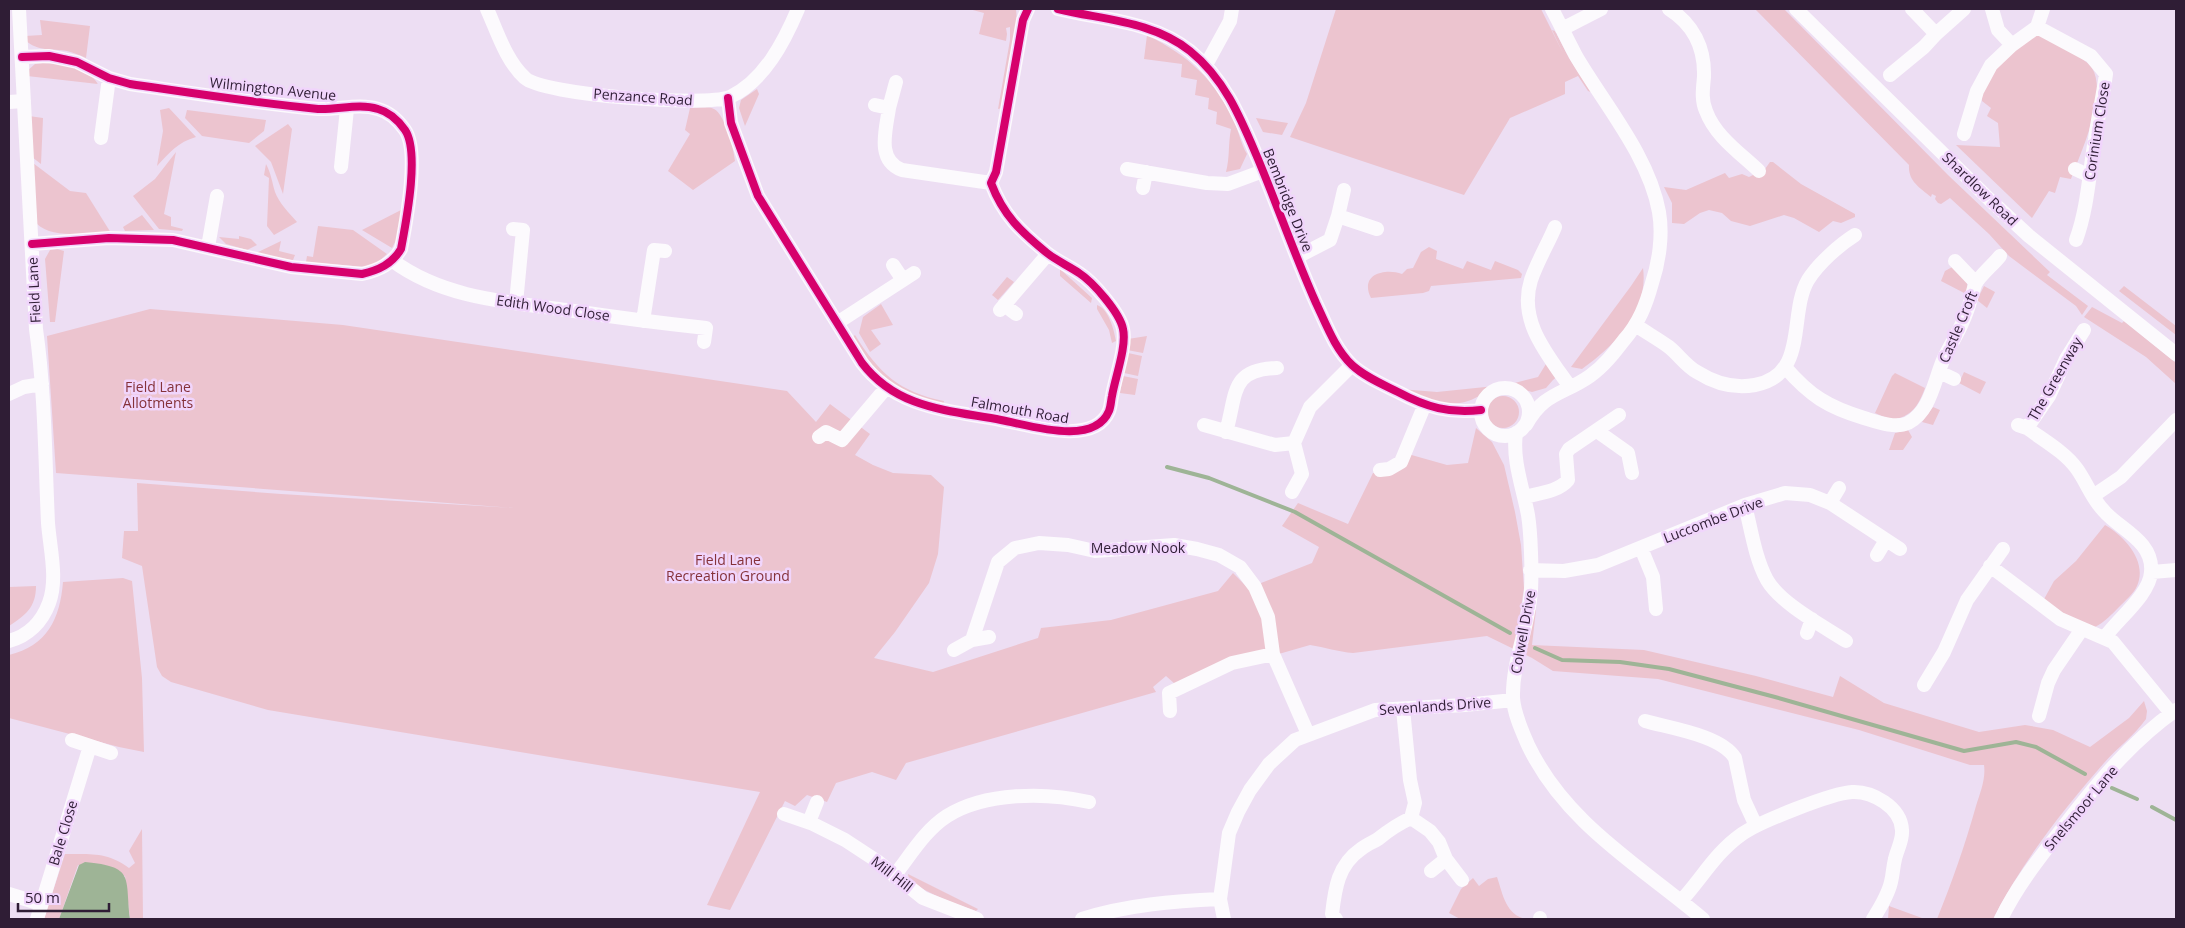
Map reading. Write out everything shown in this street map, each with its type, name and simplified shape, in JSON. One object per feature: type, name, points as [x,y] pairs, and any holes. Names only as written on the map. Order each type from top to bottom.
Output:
[{"type":"street","name":"Field Lane","points":[[9,641],[24,635],[35,627],[43,617],[49,602],[52,571],[42,384],[36,329],[19,9]]},
{"type":"street","name":"Penzance Road","points":[[490,10],[513,64],[526,80],[555,90],[681,102],[728,98],[743,89],[762,72],[798,9]]},
{"type":"street","points":[[896,82],[882,107],[885,156],[892,165],[902,170],[991,183],[996,172],[1023,20],[1028,9]]},
{"type":"street","name":"Bembridge Drive","points":[[1058,9],[1088,17],[1128,22],[1162,33],[1190,50],[1206,65],[1218,79],[1240,116],[1329,331],[1352,365],[1377,382],[1425,404],[1460,412],[1481,410]]},
{"type":"street","points":[[1206,65],[1230,21],[1232,9]]},
{"type":"street","points":[[1552,9],[1577,56],[1635,150],[1650,184],[1659,213],[1660,242],[1655,274],[1637,326],[1599,368],[1590,376],[1555,394],[1534,409],[1515,431],[1490,430],[1482,419],[1481,410],[1486,398],[1499,389],[1513,389],[1524,396],[1555,394]]},
{"type":"street","points":[[1562,29],[1601,9]]},
{"type":"street","points":[[1669,9],[1685,22],[1699,44],[1704,67],[1703,103],[1710,120],[1737,159],[1759,170]]},
{"type":"street","name":"Shardlow Road","points":[[1796,9],[2016,224],[2176,354]]},
{"type":"street","points":[[1912,9],[1936,34]]},
{"type":"street","points":[[1890,75],[1924,47],[1964,9]]},
{"type":"street","points":[[1992,9],[1998,30],[2012,45]]},
{"type":"street","points":[[1964,134],[1977,91],[1991,65],[2012,45],[2037,27],[2043,9]]},
{"type":"street","name":"Corinium Close","points":[[2037,27],[2091,56],[2106,74],[2084,218],[2076,240]]},
{"type":"street","name":"Wilmington Avenue","points":[[22,57],[49,56],[77,62],[109,78],[130,84],[312,108],[347,109],[370,107],[391,115],[406,131],[411,142],[413,154],[404,235],[401,249],[393,260]]},
{"type":"street","points":[[101,138],[109,78]]},
{"type":"street","name":"Falmouth Road","points":[[728,98],[731,123],[758,196],[862,363],[886,388],[925,406],[1070,432],[1088,428],[1102,420],[1109,411],[1124,329],[1117,315],[1102,295],[1081,274],[1048,254],[1012,220],[999,204],[991,183]]},
{"type":"street","points":[[9,102],[24,101]]},
{"type":"street","points":[[341,167],[347,109]]},
{"type":"street","points":[[1127,169],[1228,184],[1263,171]]},
{"type":"street","points":[[2075,169],[2090,176]]},
{"type":"street","points":[[1143,188],[1146,172]]},
{"type":"street","points":[[1297,257],[1330,240],[1344,190]]},
{"type":"street","points":[[208,247],[217,196]]},
{"type":"street","points":[[1338,216],[1376,229]]},
{"type":"street","points":[[1554,227],[1532,279],[1526,305],[1538,342],[1570,386]]},
{"type":"street","points":[[513,229],[523,230],[516,303]]},
{"type":"street","points":[[1637,326],[1670,348],[1696,372],[1717,382],[1738,388],[1759,384],[1775,378],[1785,367],[1796,335],[1800,301],[1809,279],[1838,246],[1855,235]]},
{"type":"street","points":[[32,244],[109,238],[173,240],[291,267],[362,274],[373,272],[393,260]]},
{"type":"street","points":[[643,321],[654,250],[665,251]]},
{"type":"street","points":[[1016,314],[1002,307],[1048,254]]},
{"type":"street","name":"Castle Croft","points":[[1785,367],[1798,383],[1819,400],[1848,413],[1897,426],[1906,424],[1921,414],[1968,309],[1976,282],[2000,256]]},
{"type":"street","name":"Edith Wood Close","points":[[393,260],[417,276],[448,289],[476,297],[706,328],[704,342]]},
{"type":"street","name":"Castle Croft","points":[[1955,261],[1976,282]]},
{"type":"street","points":[[837,323],[908,276],[893,265]]},
{"type":"street","name":"The Greenway","points":[[2084,331],[2066,359],[2049,396],[2022,427],[2072,463],[2106,514],[2136,537],[2148,555],[2152,572]]},
{"type":"street","points":[[1292,492],[1302,474],[1294,443],[1310,407],[1352,365]]},
{"type":"street","points":[[1226,432],[1241,378],[1258,369],[1277,368]]},
{"type":"street","name":"Castle Croft","points":[[1939,372],[1954,379]]},
{"type":"street","points":[[9,394],[24,387],[42,384]]},
{"type":"street","points":[[819,437],[826,432],[842,440],[886,388]]},
{"type":"street","name":"Colwell Drive","points":[[1524,396],[1528,405],[1529,415],[1515,431],[1514,449],[1528,517],[1531,591],[1515,668],[1513,700],[1522,731],[1540,770],[1570,810],[1703,919]]},
{"type":"street","points":[[1380,470],[1388,469],[1401,462],[1425,404]]},
{"type":"street","points":[[1524,497],[1559,489],[1564,485],[1568,480],[1566,454],[1570,449],[1619,415]]},
{"type":"street","points":[[2093,496],[2121,477],[2176,420]]},
{"type":"street","points":[[1204,426],[1274,446],[1294,443]]},
{"type":"street","points":[[1597,431],[1628,453],[1632,473]]},
{"type":"street","points":[[1830,503],[1839,488]]},
{"type":"street","name":"Luccombe Drive","points":[[1530,570],[1564,571],[1598,565],[1744,505],[1785,492],[1810,495],[1830,503],[1900,550]]},
{"type":"street","points":[[1744,505],[1762,568],[1776,592],[1846,641]]},
{"type":"street","points":[[1877,555],[1886,540]]},
{"type":"street","name":"Meadow Nook","points":[[972,640],[998,562],[1016,548],[1039,543],[1110,551],[1174,545],[1219,555],[1240,567],[1255,587],[1268,617],[1273,654],[1308,734]]},
{"type":"street","points":[[1642,548],[1653,577],[1656,609]]},
{"type":"street","points":[[1924,685],[1944,652],[1967,600],[2003,549]]},
{"type":"street","points":[[1990,566],[2060,619],[2105,637],[2122,651],[2174,711]]},
{"type":"street","points":[[2105,637],[2142,594],[2152,572],[2176,570]]},
{"type":"street","points":[[1807,633],[1812,619]]},
{"type":"street","points":[[2039,716],[2048,683],[2054,670],[2082,629]]},
{"type":"street","points":[[954,650],[972,640],[989,637]]},
{"type":"street","points":[[1170,711],[1167,689],[1232,663],[1273,654]]},
{"type":"street","name":"Sevenlands Drive","points":[[1224,919],[1220,899],[1230,833],[1238,812],[1250,790],[1269,764],[1295,740],[1375,710],[1513,700]]},
{"type":"street","points":[[1403,708],[1410,780],[1415,803],[1411,818]]},
{"type":"street","name":"Snelsmoor Lane","points":[[2001,919],[2031,870],[2090,792],[2129,750],[2174,711]]},
{"type":"street","points":[[1645,721],[1711,740],[1731,752],[1735,758],[1744,800],[1756,826]]},
{"type":"street","points":[[72,740],[111,753]]},
{"type":"street","name":"Bale Close","points":[[37,919],[90,746]]},
{"type":"street","points":[[1682,901],[1698,883],[1710,862],[1726,846],[1756,826],[1836,794],[1861,793],[1889,805],[1897,814],[1902,830],[1889,888],[1873,919]]},
{"type":"street","points":[[894,876],[929,831],[946,816],[963,808],[1015,796],[1069,797],[1089,802]]},
{"type":"street","points":[[809,822],[817,802]]},
{"type":"street","name":"Mill Hill","points":[[784,814],[809,822],[845,840],[877,861],[923,898],[977,919]]},
{"type":"street","points":[[1411,818],[1430,830],[1439,842],[1446,859],[1462,880]]},
{"type":"street","points":[[1336,919],[1332,914],[1336,882],[1344,866],[1360,849],[1377,839],[1392,826],[1411,818]]},
{"type":"street","points":[[1431,871],[1446,859]]},
{"type":"street","points":[[9,894],[41,904]]},
{"type":"street","points":[[1082,919],[1186,900],[1220,899]]},
{"type":"green space","points":[[969,9],[1016,9],[1017,21],[1002,108],[998,109],[1010,40],[1010,27],[1006,28],[1006,41],[979,34],[984,13]]},
{"type":"green space","points":[[1336,9],[1541,9],[1563,53],[1552,30],[1555,31],[1569,58],[1591,92],[1588,91],[1578,76],[1565,82],[1565,94],[1510,118],[1464,195],[1290,137],[1306,103]]},
{"type":"green space","points":[[1755,9],[1784,9],[1948,175],[2050,272],[2047,275],[2088,306],[2082,315],[2076,306],[2009,256],[1989,234],[1950,198],[1941,204],[1938,203],[1935,199],[1936,196],[1932,194],[1931,197],[1919,187],[1912,180],[1909,165]]},
{"type":"green space","points":[[40,20],[90,26],[86,58],[67,51],[40,48],[25,40],[25,36],[42,35]]},
{"type":"green space","points":[[2036,33],[2074,53],[2088,63],[2096,79],[2097,93],[2091,123],[2071,179],[2060,177],[2055,193],[2049,191],[2032,218],[1956,145],[2000,147],[1998,123],[1987,116],[1991,108],[1982,101],[1983,90],[1987,80],[2001,62]]},
{"type":"green space","points":[[1147,35],[1188,60],[1218,93],[1234,121],[1247,154],[1240,169],[1226,172],[1231,129],[1216,124],[1217,112],[1208,109],[1209,98],[1195,95],[1197,80],[1181,77],[1182,64],[1144,59]]},
{"type":"green space","points":[[35,64],[58,64],[81,70],[94,78],[98,84],[27,76],[27,71]]},
{"type":"green space","points":[[757,89],[759,94],[745,126],[739,108],[741,100]]},
{"type":"green space","points":[[169,108],[196,137],[179,145],[157,166],[163,131],[160,110]]},
{"type":"green space","points":[[690,108],[708,108],[718,112],[728,133],[735,161],[693,190],[668,171],[690,134],[685,130]]},
{"type":"green space","points":[[187,110],[266,120],[264,131],[249,143],[202,136],[185,118]]},
{"type":"green space","points":[[29,116],[43,118],[41,164],[32,157]]},
{"type":"green space","points":[[1256,118],[1288,123],[1282,135],[1263,132]]},
{"type":"green space","points":[[288,124],[292,129],[283,194],[271,162],[255,146]]},
{"type":"green space","points":[[176,152],[164,214],[171,217],[171,226],[183,229],[182,231],[159,229],[133,196],[155,179]]},
{"type":"green space","points":[[1770,162],[1773,162],[1801,184],[1855,214],[1855,217],[1841,223],[1833,221],[1819,232],[1794,218],[1784,215],[1750,226],[1731,221],[1722,213],[1709,210],[1700,213],[1684,224],[1672,223],[1672,203],[1664,187],[1686,190],[1725,173],[1729,178],[1742,174],[1749,177],[1765,169]]},
{"type":"green space","points":[[33,163],[70,191],[86,193],[111,233],[52,232],[37,224]]},
{"type":"green space","points":[[266,164],[277,196],[284,208],[297,222],[274,235],[267,226],[269,178],[264,175]]},
{"type":"green space","points":[[401,210],[398,236],[392,248],[362,230]]},
{"type":"green space","points":[[142,215],[154,230],[125,231],[123,227]]},
{"type":"green space","points":[[318,226],[353,230],[387,254],[378,262],[366,267],[306,262],[307,256],[313,257]]},
{"type":"green space","points":[[239,236],[251,239],[257,245],[247,250],[226,244],[219,237],[239,239]]},
{"type":"green space","points":[[281,241],[279,251],[295,255],[293,260],[254,254]]},
{"type":"green space","points":[[1429,247],[1437,251],[1436,259],[1463,269],[1467,261],[1491,270],[1495,261],[1518,270],[1522,274],[1521,278],[1431,286],[1429,291],[1423,293],[1371,298],[1368,283],[1371,278],[1388,272],[1402,274],[1407,269],[1413,268],[1421,252]]},
{"type":"green space","points":[[50,250],[64,251],[55,322],[50,322],[45,259]]},
{"type":"green space","points":[[1954,266],[1967,283],[1968,295],[1941,281],[1945,271]]},
{"type":"green space","points":[[1643,268],[1641,299],[1627,326],[1606,349],[1582,369],[1571,367],[1631,286]]},
{"type":"green space","points":[[1060,269],[1092,298],[1091,303],[1060,276]]},
{"type":"green space","points":[[1007,277],[1014,282],[998,300],[992,295]]},
{"type":"green space","points":[[1984,286],[1995,292],[1987,308],[1977,300]]},
{"type":"green space","points":[[2124,286],[2176,326],[2176,335],[2119,291]]},
{"type":"green space","points":[[881,304],[893,325],[871,330],[881,344],[870,352],[859,333],[863,317]]},
{"type":"green space","points":[[1097,305],[1105,311],[1110,320],[1116,341],[1112,343],[1109,330],[1097,309]]},
{"type":"green space","points":[[2092,307],[2122,323],[2124,321],[2176,363],[2176,384],[2146,357],[2084,317]]},
{"type":"green space","points":[[150,309],[343,325],[787,391],[816,422],[830,404],[870,434],[855,455],[893,473],[931,475],[944,487],[938,554],[929,583],[895,632],[874,658],[933,672],[1038,638],[1041,628],[1111,620],[1218,591],[1233,573],[1248,588],[1312,563],[1319,547],[1282,526],[1298,503],[1348,524],[1373,473],[1382,473],[1408,454],[1447,465],[1468,463],[1476,428],[1492,442],[1504,465],[1521,545],[1524,588],[1520,614],[1536,610],[1532,645],[1644,650],[1756,676],[1833,697],[1840,676],[1884,703],[1979,732],[2025,725],[2053,730],[2090,747],[2129,718],[2144,701],[2147,711],[2146,719],[2137,731],[2104,763],[2058,818],[2017,877],[1993,919],[1937,919],[1958,863],[1981,791],[1984,765],[1970,765],[1859,730],[1658,679],[1553,671],[1532,658],[1487,636],[1353,653],[1310,645],[1175,684],[1166,676],[1153,687],[1156,692],[906,763],[896,780],[872,772],[836,783],[827,802],[807,795],[795,806],[785,801],[730,910],[707,905],[760,792],[268,710],[171,682],[162,676],[157,667],[142,566],[122,558],[124,531],[138,531],[137,483],[514,508],[56,473],[47,336]]},
{"type":"green space","points":[[855,335],[873,360],[892,379],[914,392],[944,401],[943,405],[923,401],[881,378],[851,338]]},
{"type":"green space","points":[[1147,336],[1143,353],[1127,350],[1128,339]]},
{"type":"green space","points":[[1128,353],[1142,356],[1138,376],[1124,373]]},
{"type":"green space","points":[[1549,359],[1559,375],[1546,388],[1532,392],[1507,385],[1538,377]]},
{"type":"green space","points":[[1964,372],[1986,382],[1980,394],[1959,383]]},
{"type":"green space","points":[[1895,373],[1925,388],[1920,401],[1909,414],[1891,420],[1875,413]]},
{"type":"green space","points":[[1123,376],[1138,379],[1135,395],[1120,393]]},
{"type":"green space","points":[[1495,386],[1472,400],[1451,404],[1433,401],[1400,389],[1437,392]]},
{"type":"green space","points":[[1503,396],[1515,400],[1519,412],[1515,424],[1503,428],[1491,424],[1487,412],[1491,400]]},
{"type":"green space","points":[[1933,407],[1940,410],[1933,425],[1922,422]]},
{"type":"green space","points":[[1908,430],[1912,437],[1903,450],[1889,450],[1895,433]]},
{"type":"green space","points":[[2105,525],[2120,536],[2132,550],[2137,559],[2140,577],[2132,594],[2108,618],[2095,627],[2073,619],[2043,601],[2054,581],[2076,561]]},
{"type":"green space","points":[[123,578],[132,581],[142,678],[144,752],[9,718],[9,655],[33,645],[49,629],[59,608],[63,582]]},
{"type":"green space","points":[[36,586],[34,600],[29,610],[9,626],[9,587]]},
{"type":"green space","points":[[142,829],[143,919],[130,919],[125,876],[78,865],[59,919],[44,919],[65,854],[99,855],[114,859],[129,868],[135,863],[129,851]]},
{"type":"green space","points":[[908,874],[978,909],[976,911],[933,894],[909,880]]},
{"type":"green space","points":[[1497,877],[1510,909],[1519,917],[1526,919],[1460,919],[1449,913],[1461,889],[1473,878],[1479,886],[1488,879]]},
{"type":"green space","points":[[1889,906],[1922,918],[1922,919],[1888,919]]},
{"type":"shaded area","points":[[85,862],[112,867],[120,871],[124,876],[127,883],[130,919],[59,919],[79,865]]},
{"type":"waterway","points":[[1167,467],[1209,478],[1295,512],[1510,633]]},
{"type":"waterway","points":[[1535,648],[1562,660],[1620,662],[1669,669],[1964,751],[2016,742],[2036,747],[2085,774]]},
{"type":"waterway","points":[[2112,788],[2137,799]]},
{"type":"waterway","points":[[2152,807],[2176,820]]},
{"type":"cycle path","points":[[728,98],[731,123],[758,196],[862,363],[876,378],[891,390],[907,399],[943,410],[1060,431],[1076,431],[1090,428],[1101,422],[1110,409],[1123,344],[1124,336],[1121,322],[1105,298],[1091,283],[1079,273],[1047,253],[1021,230],[1007,214],[991,183],[996,172],[1023,20],[1028,9]]},
{"type":"cycle path","points":[[1058,9],[1144,27],[1176,41],[1202,62],[1231,100],[1258,159],[1316,303],[1331,336],[1346,359],[1368,377],[1418,402],[1448,410],[1481,410]]},
{"type":"cycle path","points":[[22,57],[49,56],[77,62],[109,78],[130,84],[177,91],[318,109],[356,107],[378,109],[393,117],[405,130],[409,140],[412,170],[401,249],[394,259],[384,266],[362,274],[291,267],[173,240],[109,238],[32,244]]},
{"type":"park label","name":"Field Lane Allotments","points":[[158,396]]},
{"type":"park label","name":"Field Lane Recreation Ground","points":[[728,568]]}]
